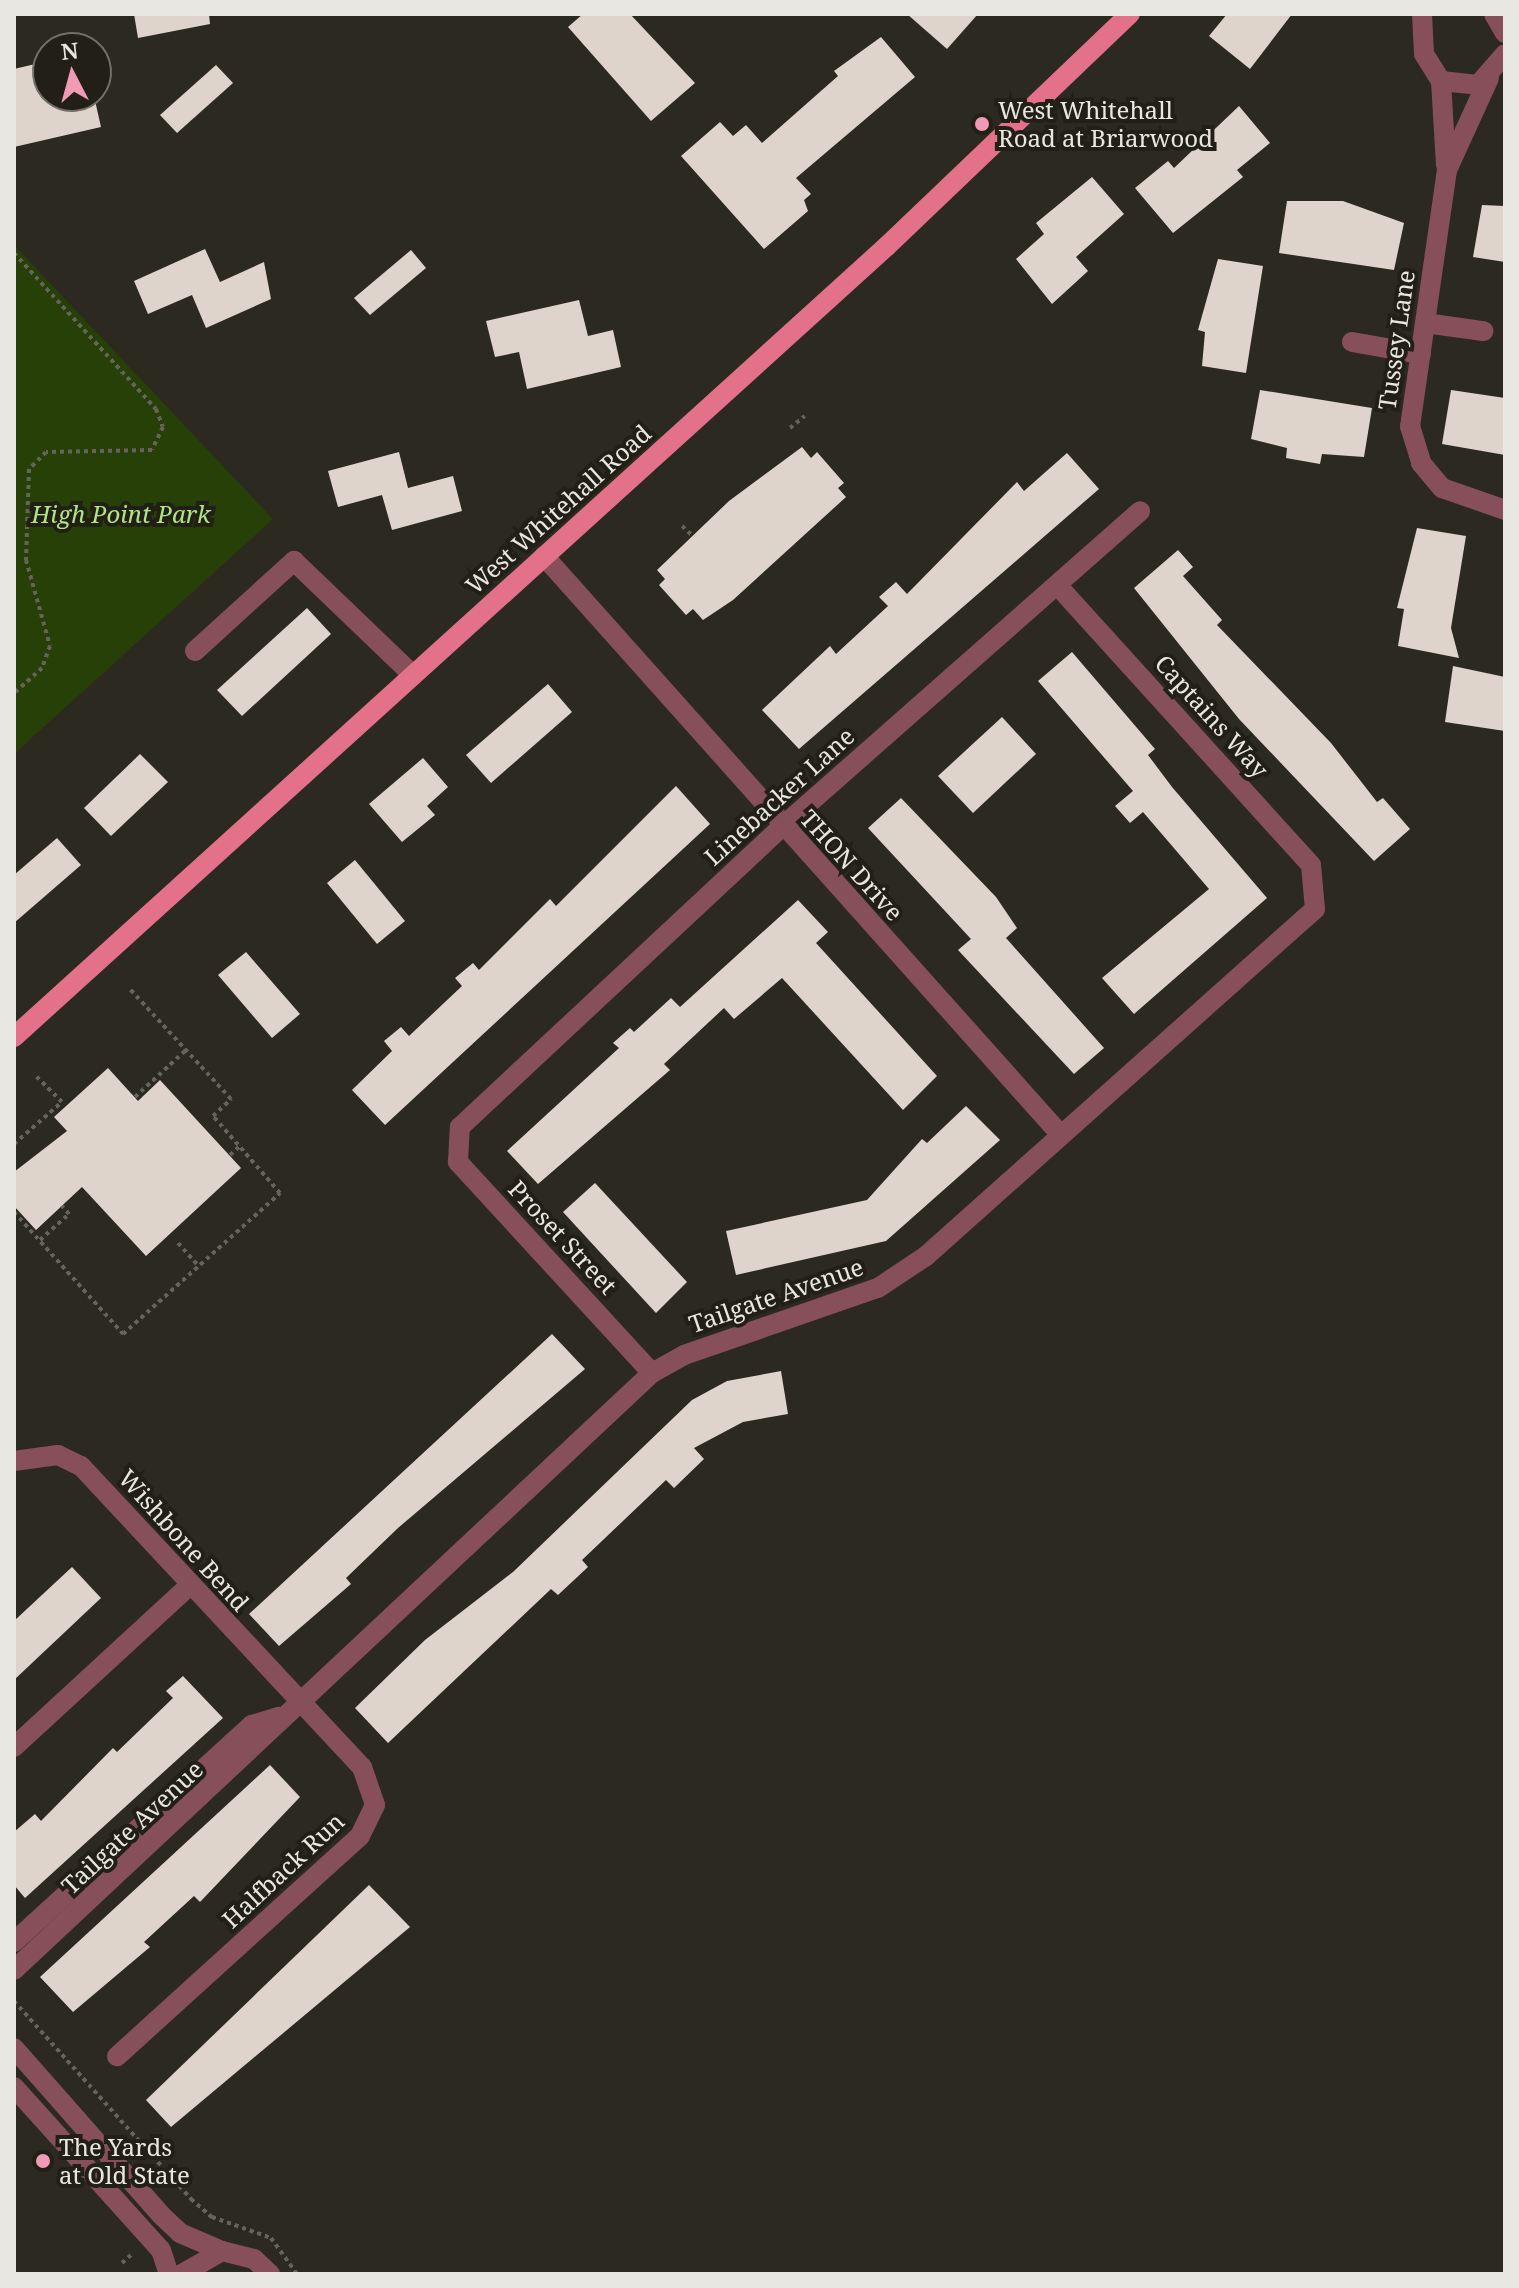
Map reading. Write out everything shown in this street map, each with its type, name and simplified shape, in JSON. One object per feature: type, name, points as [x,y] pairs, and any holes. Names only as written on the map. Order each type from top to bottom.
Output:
[{"type":"main road","name":"West Whitehall Road","points":[[14,1037],[544,556],[1130,14]]},
{"type":"street","points":[[1422,14],[1424,54],[1441,81],[1466,87],[1489,78]]},
{"type":"street","points":[[1494,14],[1505,33]]},
{"type":"street","name":"Tussey Lane","points":[[1447,170],[1489,78],[1505,55]]},
{"type":"street","name":"Tussey Lane","points":[[1441,81],[1447,170],[1410,426],[1421,463],[1454,496],[1505,510]]},
{"type":"street","points":[[1425,323],[1483,331]]},
{"type":"street","points":[[1352,342],[1421,354]]},
{"type":"street","name":"Linebacker Lane","points":[[460,1127],[783,826],[1140,511]]},
{"type":"street","name":"THON Drive","points":[[544,556],[1061,1135]]},
{"type":"street","points":[[195,651],[294,561],[413,675]]},
{"type":"street","name":"Captains Way","points":[[1057,585],[1311,865],[1319,889]]},
{"type":"street","name":"Tailgate Avenue","points":[[14,1970],[265,1740],[279,1717],[295,1702],[652,1373],[684,1355],[878,1288],[926,1256],[1315,909],[1319,889]]},
{"type":"street","name":"Proset Street","points":[[460,1127],[458,1162],[652,1373]]},
{"type":"street","name":"Wishbone Bend","points":[[14,1461],[69,1457],[295,1702]]},
{"type":"street","points":[[14,1747],[190,1585]]},
{"type":"street","name":"Halfback Run","points":[[117,2056],[371,1822],[375,1805],[362,1767],[295,1702]]},
{"type":"street","name":"Tailgate Avenue","points":[[14,1942],[252,1725],[279,1717]]},
{"type":"street","points":[[14,2048],[180,2233],[222,2251],[254,2259],[270,2274]]},
{"type":"street","points":[[14,2087],[161,2250],[169,2274]]},
{"type":"street","points":[[182,2274],[222,2251]]},
{"type":"path","points":[[14,253],[156,409],[163,427],[152,450],[38,457],[25,502],[26,560],[50,646],[42,668],[14,693]]},
{"type":"path","points":[[790,428],[805,416]]},
{"type":"path","points":[[682,526],[694,537]]},
{"type":"path","points":[[36,592],[43,588]]},
{"type":"path","points":[[14,1212],[123,1334],[280,1193],[213,1116],[231,1099],[129,988]]},
{"type":"path","points":[[135,1097],[186,1050]]},
{"type":"path","points":[[14,1144],[62,1102],[34,1074]]},
{"type":"path","points":[[230,1155],[240,1146]]},
{"type":"path","points":[[14,1152],[14,1160]]},
{"type":"path","points":[[40,1241],[69,1214],[62,1206]]},
{"type":"path","points":[[178,1243],[199,1266]]},
{"type":"path","points":[[14,2001],[191,2199],[212,2217],[271,2238],[297,2274]]},
{"type":"path","points":[[122,2263],[138,2249]]},
{"type":"green space","name":"High Point Park","points":[[14,245],[273,519],[14,754]]},
{"type":"building","points":[[134,14],[209,14],[210,24],[138,38]]},
{"type":"building","points":[[583,14],[630,14],[695,83],[651,121],[568,27]]},
{"type":"building","points":[[907,14],[978,14],[947,49]]},
{"type":"building","points":[[1227,14],[1292,14],[1250,69],[1209,36]]},
{"type":"building","points":[[881,37],[915,77],[796,178],[811,194],[804,200],[808,211],[764,249],[681,156],[720,122],[733,136],[746,125],[762,143],[838,76],[834,71]]},
{"type":"building","points":[[32,65],[32,112],[98,112],[101,127],[14,147],[14,69]]},
{"type":"building","points":[[216,65],[233,83],[177,133],[160,115]]},
{"type":"building","points":[[1239,106],[1270,143],[1237,170],[1243,177],[1173,233],[1135,188],[1168,161],[1174,168]]},
{"type":"building","points":[[1092,177],[1124,214],[1076,257],[1088,271],[1052,304],[1016,259],[1044,234],[1036,223]]},
{"type":"building","points":[[1287,201],[1343,201],[1404,223],[1394,270],[1279,253]]},
{"type":"building","points":[[1482,205],[1505,206],[1505,262],[1473,257]]},
{"type":"building","points":[[205,249],[220,282],[264,262],[271,299],[206,328],[192,295],[148,314],[134,281]]},
{"type":"building","points":[[411,250],[426,268],[370,315],[354,298]]},
{"type":"building","points":[[1218,259],[1263,266],[1246,373],[1202,366],[1205,332],[1198,330]]},
{"type":"building","points":[[579,300],[588,336],[613,330],[621,367],[527,389],[519,352],[495,357],[486,321]]},
{"type":"building","points":[[1260,390],[1372,408],[1364,457],[1322,454],[1320,464],[1286,458],[1287,448],[1251,439]]},
{"type":"building","points":[[1451,390],[1505,398],[1505,455],[1442,444]]},
{"type":"building","points":[[802,447],[811,458],[817,452],[844,483],[838,488],[846,497],[733,600],[703,620],[693,609],[686,615],[659,585],[665,579],[657,570],[729,501]]},
{"type":"building","points":[[399,452],[408,488],[453,476],[462,511],[392,530],[382,495],[338,507],[328,471]]},
{"type":"building","points":[[1067,453],[1099,489],[799,749],[762,710],[830,646],[836,654],[888,606],[879,597],[896,582],[907,594],[1017,482],[1024,491]]},
{"type":"building","points":[[1417,528],[1466,536],[1451,628],[1459,658],[1398,646],[1404,609],[1397,608]]},
{"type":"building","points":[[1178,550],[1193,567],[1183,576],[1222,620],[1217,625],[1331,743],[1377,802],[1383,798],[1410,829],[1374,861],[1239,719],[1134,588]]},
{"type":"building","points":[[307,608],[331,634],[242,716],[217,690]]},
{"type":"building","points":[[1072,652],[1155,749],[1148,755],[1172,787],[1267,898],[1134,1014],[1102,978],[1209,889],[1143,812],[1130,823],[1115,806],[1133,791],[1038,681]]},
{"type":"building","points":[[1453,666],[1505,677],[1505,731],[1445,722]]},
{"type":"building","points":[[548,684],[572,712],[491,783],[466,755]]},
{"type":"building","points":[[1002,717],[1036,754],[973,813],[938,776]]},
{"type":"building","points":[[140,754],[168,782],[111,836],[84,808]]},
{"type":"building","points":[[423,758],[448,787],[427,806],[435,815],[402,842],[369,804]]},
{"type":"building","points":[[676,786],[710,824],[385,1125],[352,1090],[392,1051],[384,1041],[401,1027],[409,1036],[462,986],[455,978],[473,963],[479,970],[550,899],[556,906]]},
{"type":"building","points":[[901,798],[996,897],[1017,928],[1006,938],[1104,1048],[1074,1074],[958,950],[971,939],[868,828]]},
{"type":"building","points":[[57,838],[81,865],[14,923],[14,875]]},
{"type":"building","points":[[355,860],[405,921],[377,944],[327,883]]},
{"type":"building","points":[[798,900],[828,932],[816,943],[937,1076],[903,1110],[782,978],[734,1019],[724,1008],[664,1064],[670,1070],[538,1184],[507,1151],[619,1048],[613,1043],[630,1028],[634,1032],[671,998],[680,1007]]},
{"type":"building","points":[[246,952],[300,1014],[272,1038],[218,975]]},
{"type":"building","points":[[108,1068],[138,1101],[160,1080],[241,1168],[146,1256],[82,1187],[36,1230],[14,1206],[14,1172],[67,1131],[54,1117]]},
{"type":"building","points":[[966,1106],[1000,1140],[886,1241],[736,1275],[726,1231],[867,1200],[922,1139],[927,1143]]},
{"type":"building","points":[[595,1183],[687,1282],[656,1313],[563,1212]]},
{"type":"building","points":[[552,1334],[585,1369],[398,1528],[346,1578],[351,1584],[279,1646],[249,1614]]},
{"type":"building","points":[[781,1371],[788,1414],[743,1422],[694,1448],[704,1459],[674,1488],[666,1480],[582,1560],[588,1567],[558,1595],[551,1589],[388,1743],[355,1708],[425,1640],[513,1572],[692,1400],[727,1381]]},
{"type":"building","points":[[72,1567],[101,1598],[14,1680],[14,1621]]},
{"type":"building","points":[[183,1676],[223,1718],[25,1898],[14,1885],[14,1832],[35,1814],[41,1821],[113,1748],[117,1752],[173,1698],[166,1691]]},
{"type":"building","points":[[270,1765],[300,1797],[200,1902],[194,1896],[144,1942],[150,1947],[73,2012],[40,1977]]},
{"type":"building","points":[[369,1885],[410,1927],[171,2127],[146,2100]]},
{"type":"place","name":"West Whitehall Road at Briarwood","points":[[982,124]]},
{"type":"place","name":"The Yards at Old State","points":[[43,2161]]}]
